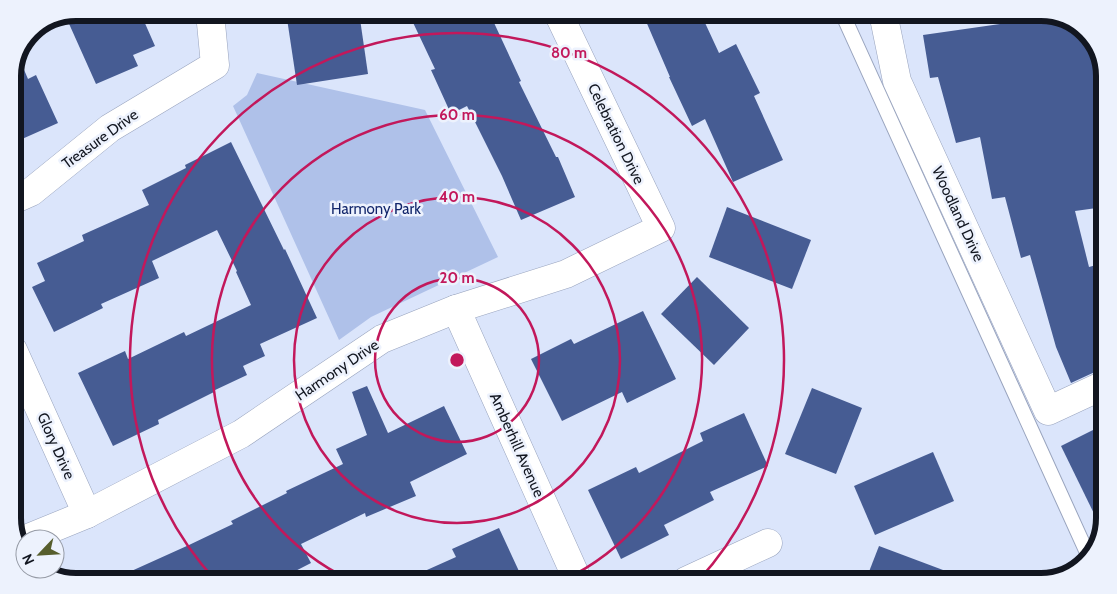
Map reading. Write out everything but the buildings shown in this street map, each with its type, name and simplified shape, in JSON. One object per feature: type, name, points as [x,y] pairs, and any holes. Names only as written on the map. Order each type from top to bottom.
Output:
[{"type":"street","name":"Treasure Drive","points":[[21,196],[31,192],[110,128],[214,65],[211,21]]},
{"type":"street","name":"Celebration Drive","points":[[562,21],[661,228]]},
{"type":"street","name":"Woodland Drive","points":[[885,21],[897,81],[1048,411],[1096,389]]},
{"type":"street","name":"Harmony Drive","points":[[50,529],[86,514],[241,434],[382,339],[456,309],[566,274],[661,228]]},
{"type":"street","name":"Amberhill Avenue","points":[[456,309],[574,573]]},
{"type":"street","name":"Glory Drive","points":[[21,368],[86,514]]},
{"type":"street","points":[[705,573],[768,543]]},
{"type":"lane","points":[[846,21],[1085,549]]},
{"type":"green space","name":"Harmony Park","points":[[257,73],[425,110],[498,257],[371,317],[339,340],[233,106],[247,95]]}]
